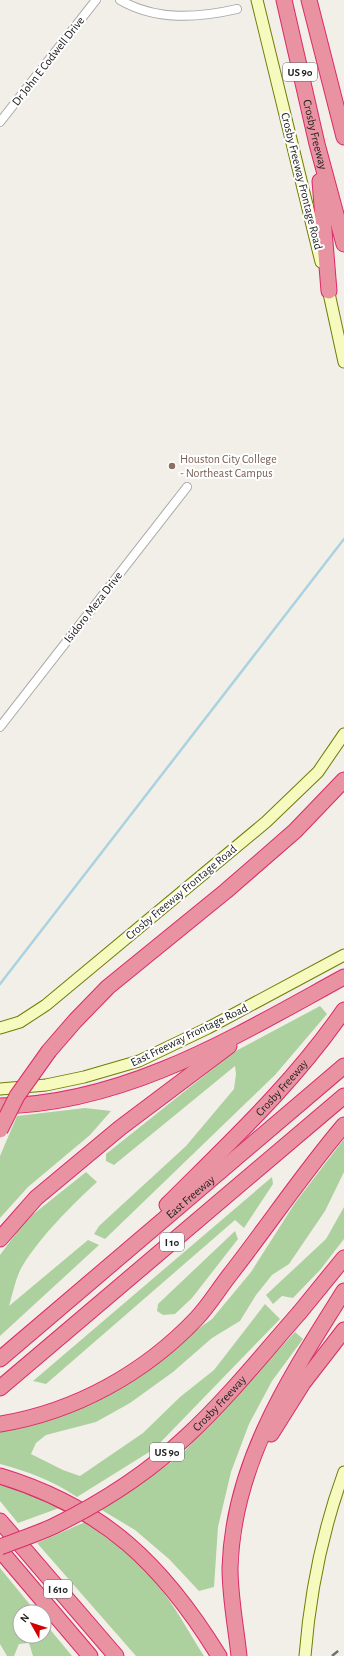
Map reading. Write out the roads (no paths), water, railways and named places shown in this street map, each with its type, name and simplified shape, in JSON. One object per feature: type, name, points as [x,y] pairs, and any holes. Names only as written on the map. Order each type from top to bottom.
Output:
[{"type":"highway","name":"Crosby Freeway","points":[[284,0],[317,144],[344,244]]},
{"type":"highway","name":"US 90","points":[[309,0],[344,137]]},
{"type":"highway","points":[[317,144],[329,291]]},
{"type":"highway","points":[[0,1130],[18,1096],[49,1051],[75,1021],[108,987],[226,891],[295,831],[344,780]]},
{"type":"highway","points":[[0,1106],[30,1106],[64,1101],[123,1086],[176,1064],[269,1018],[344,977]]},
{"type":"highway","name":"Crosby Freeway","points":[[94,1278],[275,1097],[306,1062],[344,1010]]},
{"type":"highway","points":[[0,1239],[36,1198],[120,1128],[269,1018]]},
{"type":"highway","name":"East Freeway","points":[[0,1359],[344,1066]]},
{"type":"highway","name":"East Freeway","points":[[0,1388],[344,1096]]},
{"type":"highway","points":[[0,1424],[40,1415],[78,1401],[112,1384],[149,1361],[198,1317],[303,1176],[344,1125]]},
{"type":"highway","name":"Crosby Freeway","points":[[0,1547],[54,1526],[94,1504],[163,1456],[187,1436],[217,1406],[300,1312],[344,1258]]},
{"type":"highway","points":[[239,1656],[232,1611],[230,1570],[235,1524],[250,1460],[269,1418],[292,1375],[344,1291]]},
{"type":"highway","points":[[235,1524],[245,1490],[267,1440],[289,1404],[344,1330]]},
{"type":"highway","points":[[0,1476],[54,1497],[91,1517],[145,1558],[164,1578],[184,1603],[219,1656]]},
{"type":"highway","name":"I 610","points":[[0,1521],[116,1656]]},
{"type":"highway","name":"I 610","points":[[0,1550],[90,1656]]},
{"type":"main road","name":"Crosby Freeway Frontage Road","points":[[258,0],[329,291],[344,362]]},
{"type":"main road","name":"Crosby Freeway Frontage Road","points":[[0,1028],[20,1022],[46,1005],[266,822],[318,772],[344,734]]},
{"type":"main road","name":"East Freeway Frontage Road","points":[[0,1089],[46,1085],[84,1077],[139,1061],[208,1028],[344,955]]},
{"type":"main road","points":[[305,1656],[315,1577],[324,1532],[344,1472]]},
{"type":"street","name":"Dr John E Codwell Drive","points":[[0,122],[96,0]]},
{"type":"street","points":[[120,0],[142,10],[189,17],[215,14],[237,9]]},
{"type":"street","name":"Isidoro Meza Drive","points":[[0,727],[187,487]]},
{"type":"waterway","points":[[0,984],[344,539]]},
{"type":"railway","points":[[332,1656],[344,1646]]},
{"type":"place","name":"Houston City College - Northeast Campus","points":[[172,466]]}]
